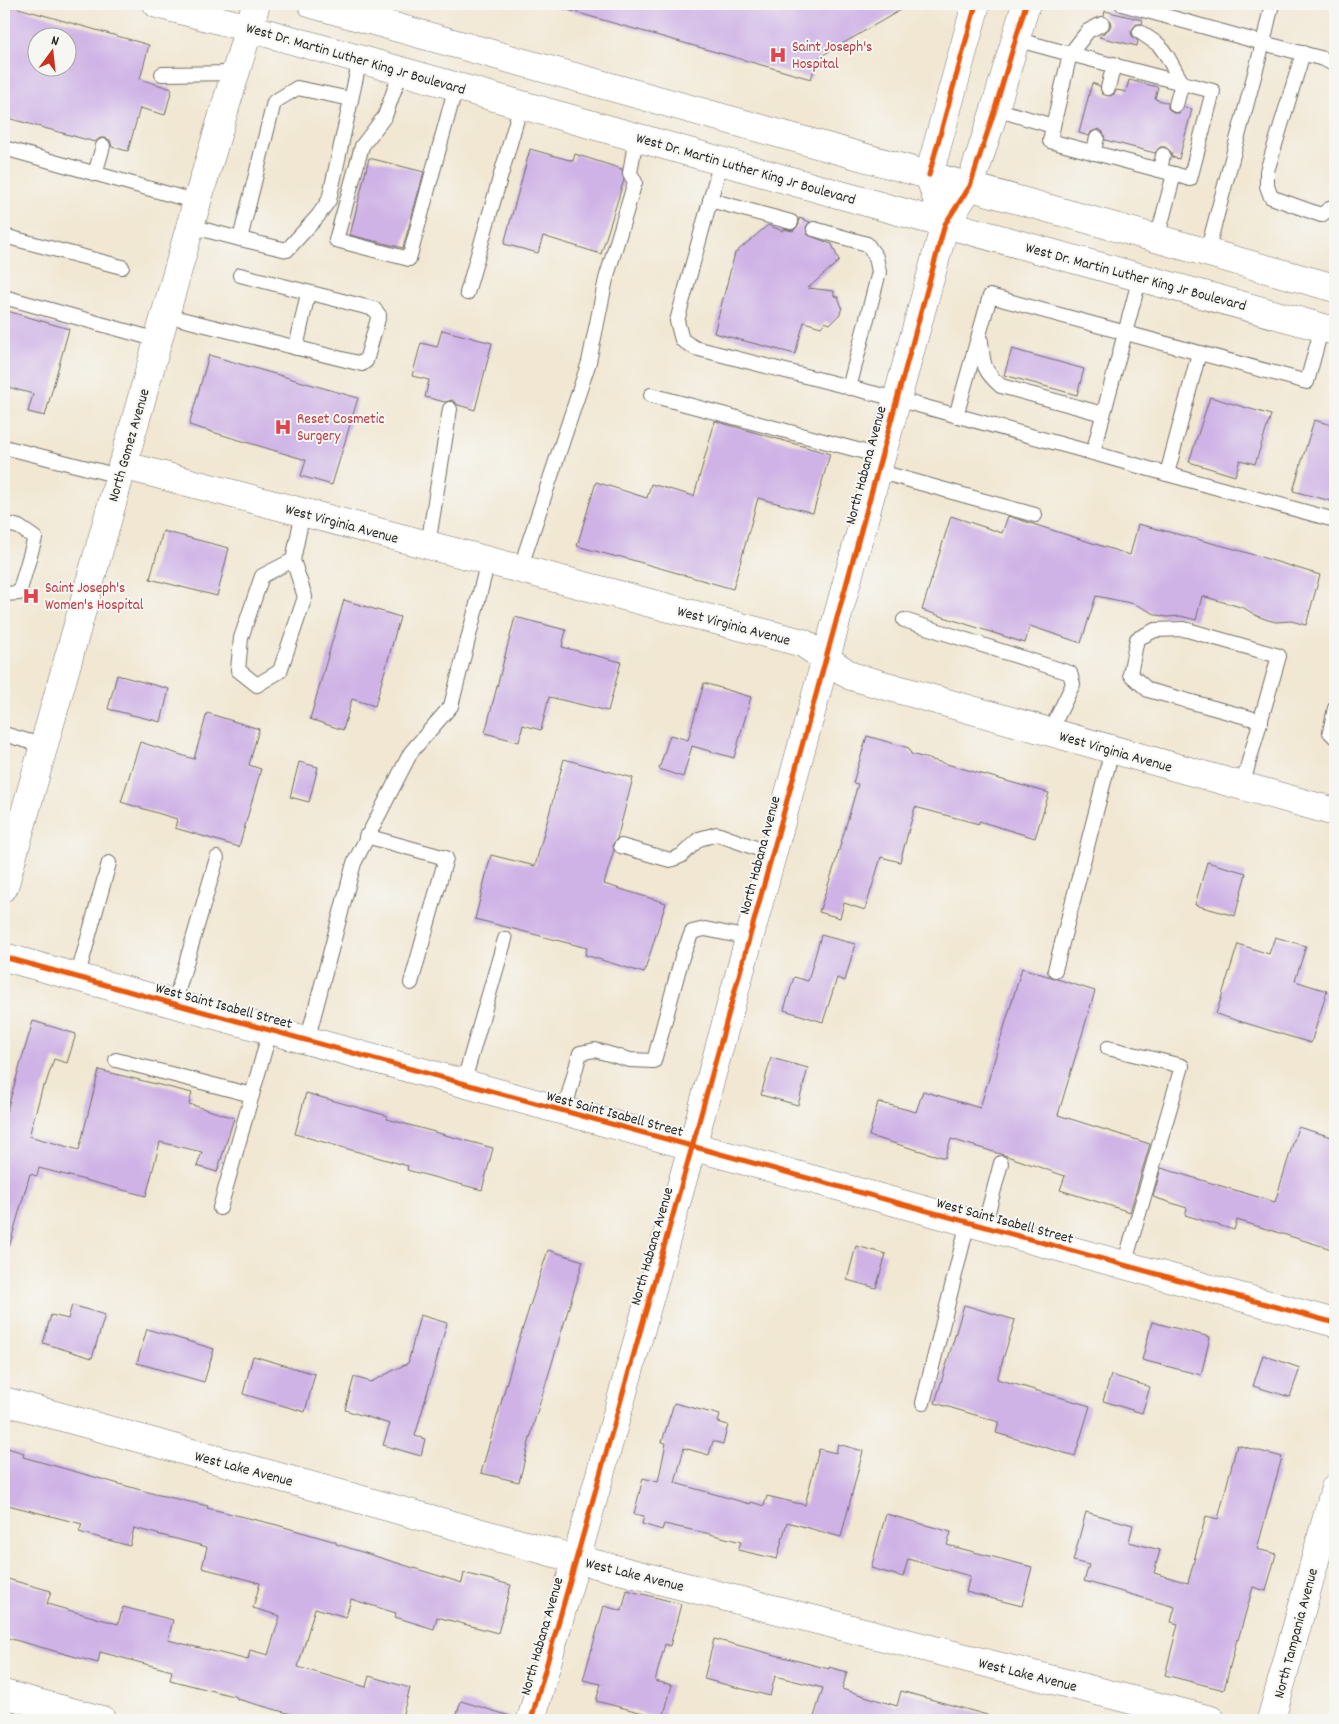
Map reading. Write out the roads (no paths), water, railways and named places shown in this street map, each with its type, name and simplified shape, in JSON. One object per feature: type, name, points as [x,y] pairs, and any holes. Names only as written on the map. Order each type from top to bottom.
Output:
[{"type":"street","name":"West Dr. Martin Luther King Jr Boulevard","points":[[157,4],[252,16],[360,60],[1328,329]]},
{"type":"street","points":[[312,4],[1335,288]]},
{"type":"street","points":[[945,224],[929,175],[976,4]]},
{"type":"street","name":"North Habana Avenue","points":[[531,1720],[692,1147],[945,224],[970,186],[1026,4]]},
{"type":"street","name":"North Gomez Avenue","points":[[4,886],[252,16]]},
{"type":"street","name":"West Virginia Avenue","points":[[121,471],[303,512],[803,643],[851,676],[1335,812]]},
{"type":"street","name":"West Saint Isabell Street","points":[[4,957],[1335,1323]]},
{"type":"street","name":"West Lake Avenue","points":[[4,1401],[576,1559],[1211,1720]]},
{"type":"street","name":"North Tampania Avenue","points":[[1271,1720],[1335,1488]]},
{"type":"street","points":[[4,1694],[102,1720]]},
{"type":"lane","points":[[1122,4],[1324,59],[1335,65]]},
{"type":"lane","points":[[1207,252],[1272,4]]},
{"type":"lane","points":[[1015,39],[1070,54],[1114,64],[1214,91],[1190,179],[1050,141],[1070,54],[1088,32],[1102,24]]},
{"type":"lane","points":[[1140,32],[1159,45],[1182,83],[1176,105]]},
{"type":"lane","points":[[1303,53],[1267,171],[1267,186],[1271,197],[1321,215],[1335,205]]},
{"type":"lane","points":[[4,148],[95,174],[194,214],[240,239],[287,250],[318,216],[329,200],[360,60]]},
{"type":"lane","points":[[1108,88],[1114,64]]},
{"type":"lane","points":[[401,71],[385,116],[362,146],[336,240],[409,259],[456,86]]},
{"type":"lane","points":[[162,74],[235,73]]},
{"type":"lane","points":[[240,239],[274,102],[297,88],[351,100]]},
{"type":"lane","points":[[467,293],[522,105]]},
{"type":"lane","points":[[995,109],[1053,126]]},
{"type":"lane","points":[[520,569],[589,362],[606,278],[635,182],[630,174],[636,137]]},
{"type":"lane","points":[[1093,154],[1096,138]]},
{"type":"lane","points":[[95,174],[103,146]]},
{"type":"lane","points":[[1160,170],[1163,155]]},
{"type":"lane","points":[[720,161],[677,321],[682,340],[694,348],[896,399],[1331,519]]},
{"type":"lane","points":[[1157,239],[1174,174]]},
{"type":"lane","points":[[710,200],[791,222]]},
{"type":"lane","points":[[814,229],[867,244],[876,257],[879,272],[849,388]]},
{"type":"lane","points":[[4,236],[122,267]]},
{"type":"lane","points":[[4,297],[162,328],[296,348],[362,364],[366,361],[379,315],[374,309],[240,275]]},
{"type":"lane","points":[[1093,453],[1140,277]]},
{"type":"lane","points":[[296,348],[308,293]]},
{"type":"lane","points":[[956,416],[990,296],[1307,382],[1328,329]]},
{"type":"lane","points":[[980,333],[983,360],[988,375],[1001,386],[1104,414]]},
{"type":"lane","points":[[1167,474],[1199,353]]},
{"type":"lane","points":[[652,395],[878,464],[1035,515]]},
{"type":"lane","points":[[428,545],[450,409]]},
{"type":"lane","points":[[4,447],[121,471]]},
{"type":"lane","points":[[293,560],[262,576],[242,638],[238,670],[258,684],[280,671],[305,597],[293,560],[303,512]]},
{"type":"lane","points":[[4,523],[19,528],[34,538],[19,594],[4,594]]},
{"type":"lane","points":[[307,1041],[354,863],[366,836],[411,752],[450,706],[488,561]]},
{"type":"lane","points":[[904,620],[1070,673],[1074,684],[1050,732]]},
{"type":"lane","points":[[1242,786],[1279,656],[1184,629],[1155,630],[1137,639],[1130,674],[1148,690],[1260,721]]},
{"type":"lane","points":[[1335,708],[1330,732],[1335,737]]},
{"type":"lane","points":[[4,734],[44,746]]},
{"type":"lane","points":[[1055,970],[1112,750]]},
{"type":"lane","points":[[621,846],[670,860],[681,856],[699,838],[717,834],[772,854]]},
{"type":"lane","points":[[366,836],[446,858],[411,983]]},
{"type":"lane","points":[[174,1004],[217,858]]},
{"type":"lane","points":[[77,978],[109,863]]},
{"type":"lane","points":[[564,1112],[580,1053],[595,1050],[630,1060],[654,1061],[682,957],[692,932],[705,929],[749,938]]},
{"type":"lane","points":[[463,1084],[505,939]]},
{"type":"lane","points":[[220,1208],[270,1031]]},
{"type":"lane","points":[[1108,1048],[1182,1066],[1124,1265]]},
{"type":"lane","points":[[116,1060],[252,1095]]},
{"type":"lane","points":[[923,1403],[976,1224],[1001,1163]]},
{"type":"place","name":"Saint Joseph's Hospital","points":[[778,55]]},
{"type":"place","name":"Reset Cosmetic Surgery","points":[[283,427]]},
{"type":"place","name":"Saint Joseph's Women's Hospital","points":[[31,596]]}]
